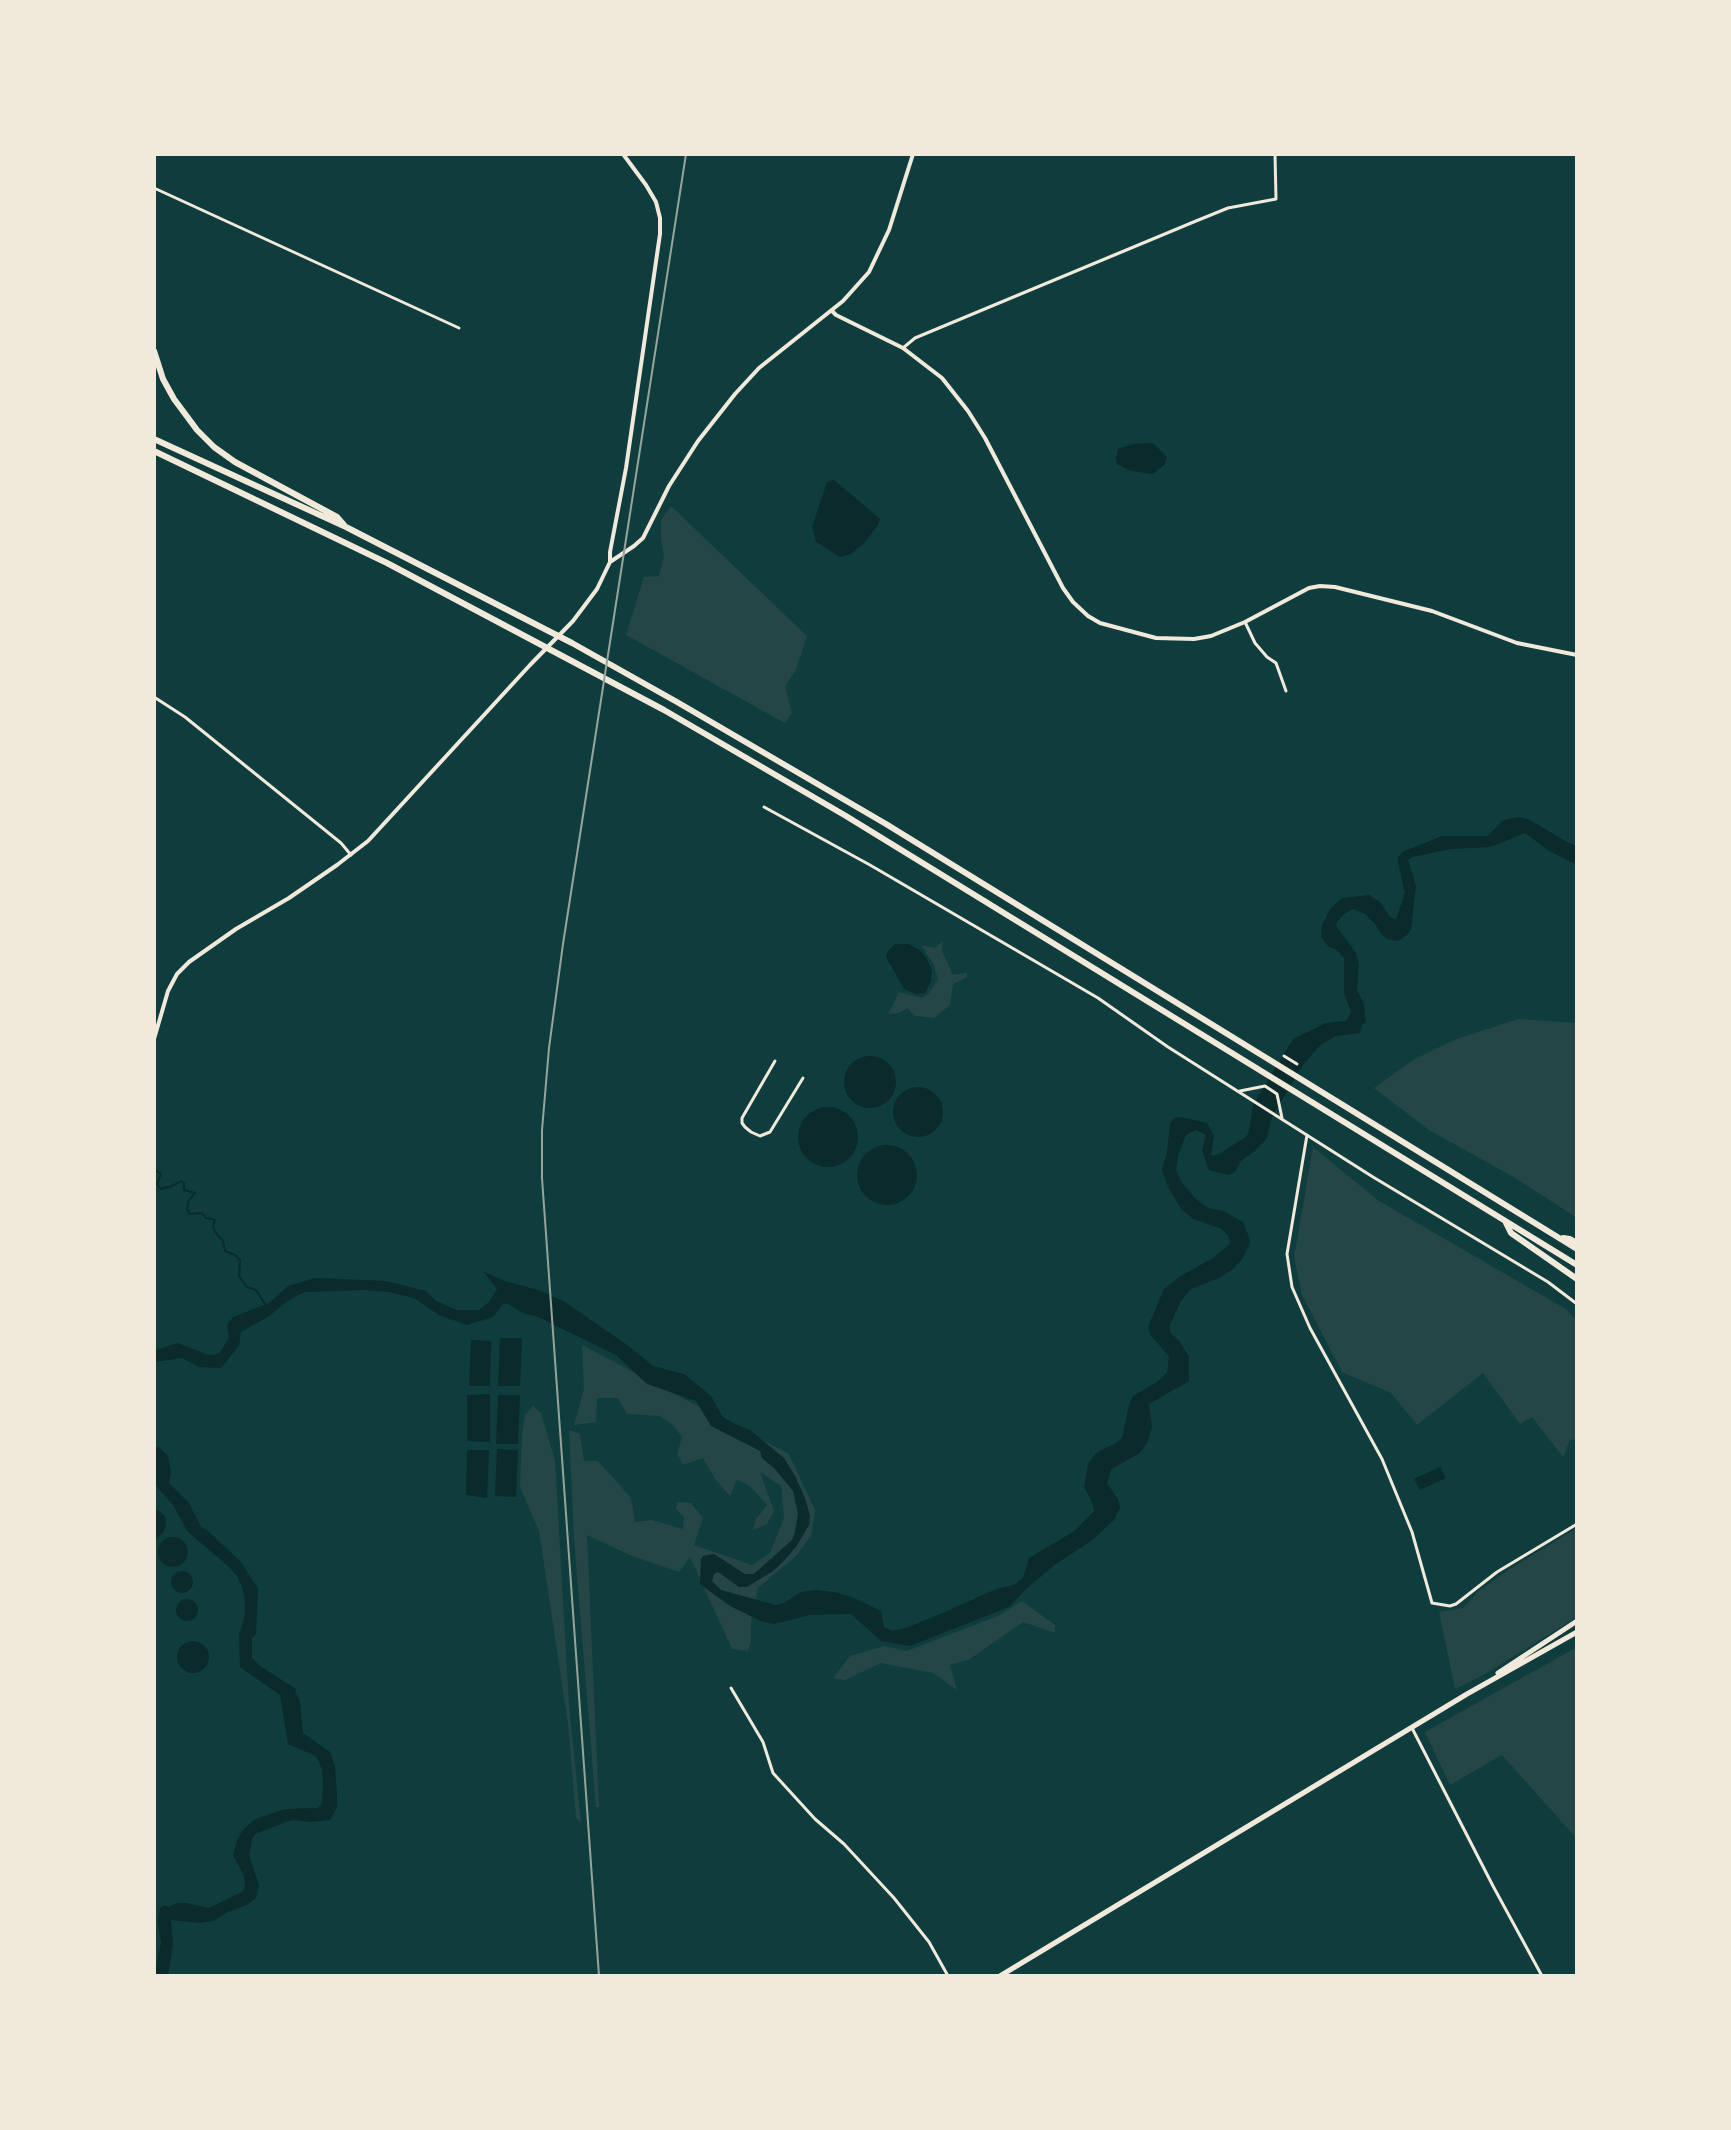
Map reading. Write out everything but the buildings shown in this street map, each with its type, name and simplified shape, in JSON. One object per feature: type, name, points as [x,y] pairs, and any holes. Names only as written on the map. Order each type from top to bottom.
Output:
[{"type":"highway","points":[[154,351],[163,379],[174,399],[214,447],[235,462],[337,517],[346,527]]},
{"type":"highway","points":[[154,439],[346,527],[572,643],[775,758],[1577,1249]]},
{"type":"highway","points":[[154,451],[387,563],[664,710],[846,816],[1577,1265]]},
{"type":"highway","points":[[1506,1223],[1511,1233],[1577,1279]]},
{"type":"highway","points":[[1559,1238],[1577,1243]]},
{"type":"main road","points":[[1467,1694],[1577,1621]]},
{"type":"main road","points":[[1000,1976],[1411,1727],[1577,1632]]},
{"type":"street","points":[[154,1039],[168,991],[177,974],[236,929],[289,898],[351,855],[383,825],[573,621],[597,589],[610,562],[660,234],[656,202],[623,154]]},
{"type":"street","points":[[610,562],[643,538],[669,486],[698,441],[735,394],[759,368],[832,311],[862,280],[881,250],[897,210],[913,154]]},
{"type":"street","points":[[903,348],[915,338],[1228,208],[1276,199],[1275,154]]},
{"type":"street","points":[[154,188],[459,328]]},
{"type":"street","points":[[832,311],[903,348],[942,378],[968,411],[1004,472],[1063,588],[1073,602],[1100,623],[1156,638],[1194,639],[1211,636],[1245,622],[1298,592],[1320,586],[1335,587],[1432,611],[1517,643],[1577,655]]},
{"type":"street","points":[[1245,622],[1255,643],[1276,663],[1286,691]]},
{"type":"street","points":[[154,697],[185,717],[341,843],[351,855]]},
{"type":"street","points":[[764,807],[1098,998],[1168,1047],[1548,1282],[1577,1304]]},
{"type":"street","points":[[1284,1056],[1297,1064]]},
{"type":"street","points":[[775,1061],[742,1118],[742,1123],[751,1132],[760,1136],[770,1132],[803,1078]]},
{"type":"street","points":[[1240,1091],[1265,1086],[1277,1094],[1282,1118]]},
{"type":"street","points":[[1307,1135],[1287,1254],[1292,1287],[1310,1328],[1382,1459],[1412,1532],[1432,1603],[1456,1604],[1497,1572],[1577,1524]]},
{"type":"street","points":[[731,1688],[763,1742],[773,1773],[894,1898],[929,1942],[948,1976]]},
{"type":"street","points":[[1411,1727],[1542,1976]]},
{"type":"shaded area","points":[[1153,443],[1167,457],[1164,465],[1153,474],[1131,471],[1117,464],[1118,449]]},
{"type":"shaded area","points":[[834,480],[880,519],[864,543],[851,554],[840,557],[816,542],[812,527],[827,482]]},
{"type":"shaded area","points":[[671,506],[807,636],[796,670],[785,686],[792,713],[785,723],[626,635],[644,577],[659,576],[664,557],[661,520]]},
{"type":"shaded area","points":[[1519,817],[1577,846],[1577,865],[1549,851],[1525,833],[1491,847],[1451,849],[1412,857],[1408,860],[1416,886],[1408,934],[1398,941],[1387,939],[1365,914],[1353,909],[1337,922],[1336,926],[1356,953],[1359,964],[1357,990],[1364,1004],[1366,1022],[1360,1033],[1336,1036],[1320,1045],[1303,1065],[1272,1117],[1267,1138],[1241,1161],[1235,1172],[1228,1175],[1209,1170],[1202,1150],[1206,1135],[1196,1130],[1186,1135],[1176,1170],[1182,1183],[1208,1208],[1223,1211],[1243,1222],[1250,1240],[1249,1246],[1232,1270],[1191,1289],[1181,1301],[1169,1327],[1189,1357],[1189,1381],[1149,1404],[1152,1427],[1147,1443],[1140,1453],[1111,1469],[1107,1483],[1120,1508],[1114,1520],[1027,1588],[1009,1607],[910,1646],[881,1641],[851,1614],[810,1615],[774,1624],[730,1606],[700,1584],[701,1559],[714,1554],[745,1574],[756,1572],[792,1540],[798,1514],[793,1491],[762,1458],[760,1451],[711,1426],[696,1401],[647,1384],[616,1355],[508,1304],[503,1304],[493,1317],[467,1325],[439,1315],[414,1298],[389,1292],[305,1292],[241,1332],[239,1346],[221,1368],[199,1367],[182,1358],[154,1362],[154,1351],[177,1343],[209,1355],[219,1354],[229,1338],[227,1325],[233,1317],[269,1303],[288,1286],[315,1278],[386,1281],[426,1291],[436,1301],[457,1310],[479,1310],[497,1289],[483,1271],[565,1302],[653,1366],[684,1374],[711,1396],[722,1416],[750,1430],[784,1458],[805,1498],[809,1525],[783,1562],[747,1587],[739,1587],[718,1572],[714,1574],[712,1581],[721,1590],[776,1605],[801,1592],[834,1592],[881,1611],[884,1627],[892,1631],[906,1628],[996,1589],[1014,1585],[1023,1578],[1029,1558],[1073,1532],[1094,1511],[1084,1487],[1088,1464],[1096,1453],[1122,1438],[1133,1396],[1167,1373],[1169,1356],[1151,1336],[1148,1327],[1164,1289],[1230,1244],[1229,1237],[1222,1229],[1193,1219],[1181,1209],[1168,1187],[1162,1169],[1170,1124],[1174,1118],[1181,1117],[1207,1123],[1214,1136],[1211,1156],[1246,1137],[1253,1105],[1293,1039],[1326,1023],[1346,1021],[1350,1014],[1344,994],[1344,958],[1321,937],[1322,925],[1330,909],[1342,898],[1369,895],[1380,902],[1391,918],[1396,919],[1405,893],[1398,863],[1402,852],[1442,836],[1488,836],[1501,822]]},
{"type":"shaded area","points":[[943,941],[942,951],[953,975],[967,973],[967,977],[953,984],[950,1005],[934,1018],[915,1016],[907,1008],[888,1014],[899,992],[922,998],[929,993],[938,979],[933,963],[921,945],[935,948]]},
{"type":"shaded area","points":[[895,944],[908,944],[920,950],[927,959],[932,970],[925,993],[916,994],[904,989],[886,957]]},
{"type":"shaded area","points":[[1518,1019],[1577,1023],[1577,1218],[1517,1179],[1429,1130],[1374,1088],[1413,1060],[1454,1040]]},
{"type":"shaded area","points":[[870,1056],[888,1064],[896,1082],[888,1100],[870,1108],[852,1100],[844,1082],[852,1064]]},
{"type":"shaded area","points":[[918,1087],[936,1094],[943,1112],[936,1130],[918,1137],[900,1130],[893,1112],[900,1094]]},
{"type":"shaded area","points":[[828,1107],[849,1116],[858,1137],[849,1158],[828,1167],[807,1158],[798,1137],[807,1116]]},
{"type":"shaded area","points":[[887,1145],[908,1154],[917,1175],[908,1196],[887,1205],[866,1196],[857,1175],[866,1154]]},
{"type":"shaded area","points":[[1313,1147],[1379,1201],[1566,1309],[1577,1321],[1577,1439],[1570,1440],[1563,1457],[1532,1417],[1520,1424],[1483,1373],[1417,1425],[1391,1393],[1342,1372],[1302,1295],[1294,1257]]},
{"type":"shaded area","points":[[500,1338],[522,1338],[520,1386],[498,1386]]},
{"type":"shaded area","points":[[471,1340],[491,1341],[490,1386],[469,1386]]},
{"type":"shaded area","points":[[582,1345],[789,1454],[815,1510],[811,1536],[796,1556],[758,1588],[748,1651],[732,1649],[690,1557],[679,1572],[632,1556],[587,1535],[599,1807],[596,1807],[574,1539],[569,1430],[580,1434],[584,1461],[598,1461],[631,1498],[635,1522],[652,1520],[683,1529],[684,1517],[676,1509],[677,1502],[691,1503],[703,1518],[694,1545],[752,1565],[770,1553],[784,1518],[781,1486],[760,1472],[774,1511],[767,1524],[753,1530],[756,1519],[767,1505],[750,1486],[737,1480],[730,1496],[703,1458],[683,1465],[677,1454],[682,1437],[673,1425],[659,1416],[627,1414],[618,1398],[597,1398],[596,1422],[574,1425],[584,1389]]},
{"type":"shaded area","points":[[490,1394],[490,1442],[467,1441],[467,1395]]},
{"type":"shaded area","points":[[498,1395],[520,1395],[518,1444],[496,1444]]},
{"type":"shaded area","points":[[533,1406],[541,1413],[555,1460],[569,1705],[581,1823],[576,1818],[568,1724],[539,1531],[520,1487],[525,1415]]},
{"type":"shaded area","points":[[154,1446],[168,1456],[171,1472],[169,1483],[189,1503],[201,1527],[241,1562],[258,1589],[252,1658],[296,1689],[303,1733],[330,1752],[335,1766],[337,1793],[337,1807],[330,1820],[292,1820],[255,1834],[249,1856],[259,1885],[256,1898],[247,1905],[213,1921],[171,1920],[173,1944],[168,1976],[154,1976],[161,1943],[160,1908],[187,1903],[209,1908],[242,1892],[244,1876],[233,1855],[243,1830],[255,1819],[285,1809],[318,1808],[322,1803],[323,1785],[322,1769],[316,1756],[288,1744],[280,1695],[240,1667],[239,1635],[245,1615],[242,1587],[229,1567],[188,1532],[173,1505],[158,1488],[155,1482]]},
{"type":"shaded area","points":[[497,1449],[518,1450],[516,1497],[495,1496]]},
{"type":"shaded area","points":[[467,1450],[489,1450],[487,1498],[466,1495]]},
{"type":"shaded area","points":[[1440,1467],[1446,1478],[1420,1490],[1414,1479]]},
{"type":"shaded area","points":[[154,1509],[165,1516],[166,1524],[163,1533],[156,1539],[154,1539]]},
{"type":"shaded area","points":[[1577,1528],[1577,1617],[1455,1689],[1439,1612],[1463,1608],[1479,1591],[1508,1570]]},
{"type":"shaded area","points":[[173,1537],[179,1538],[187,1546],[187,1558],[179,1566],[173,1567],[167,1566],[159,1558],[158,1552],[159,1546],[167,1538]]},
{"type":"shaded area","points":[[182,1571],[193,1582],[182,1593],[171,1582]]},
{"type":"shaded area","points":[[187,1599],[195,1602],[198,1610],[195,1618],[187,1621],[179,1618],[176,1610],[179,1602]]},
{"type":"shaded area","points":[[1022,1601],[1055,1625],[1055,1633],[1023,1622],[970,1659],[950,1665],[957,1690],[933,1673],[881,1663],[845,1680],[833,1678],[850,1656],[884,1646],[907,1651],[998,1616]]},
{"type":"shaded area","points":[[193,1641],[204,1646],[209,1657],[204,1668],[193,1673],[182,1668],[177,1657],[182,1646]]},
{"type":"shaded area","points":[[1577,1647],[1577,1839],[1502,1755],[1450,1785],[1425,1732]]},
{"type":"waterway","points":[[154,936],[154,984]]},
{"type":"waterway","points":[[154,999],[154,1014]]},
{"type":"waterway","points":[[154,1172],[161,1174],[157,1184],[161,1189],[181,1181],[184,1190],[195,1193],[188,1202],[187,1210],[190,1214],[202,1213],[206,1218],[215,1220],[213,1226],[223,1241],[225,1251],[240,1260],[239,1276],[247,1287],[256,1290],[265,1304]]},
{"type":"railway","points":[[599,1976],[542,1178],[542,1130],[563,944],[686,154]]}]
